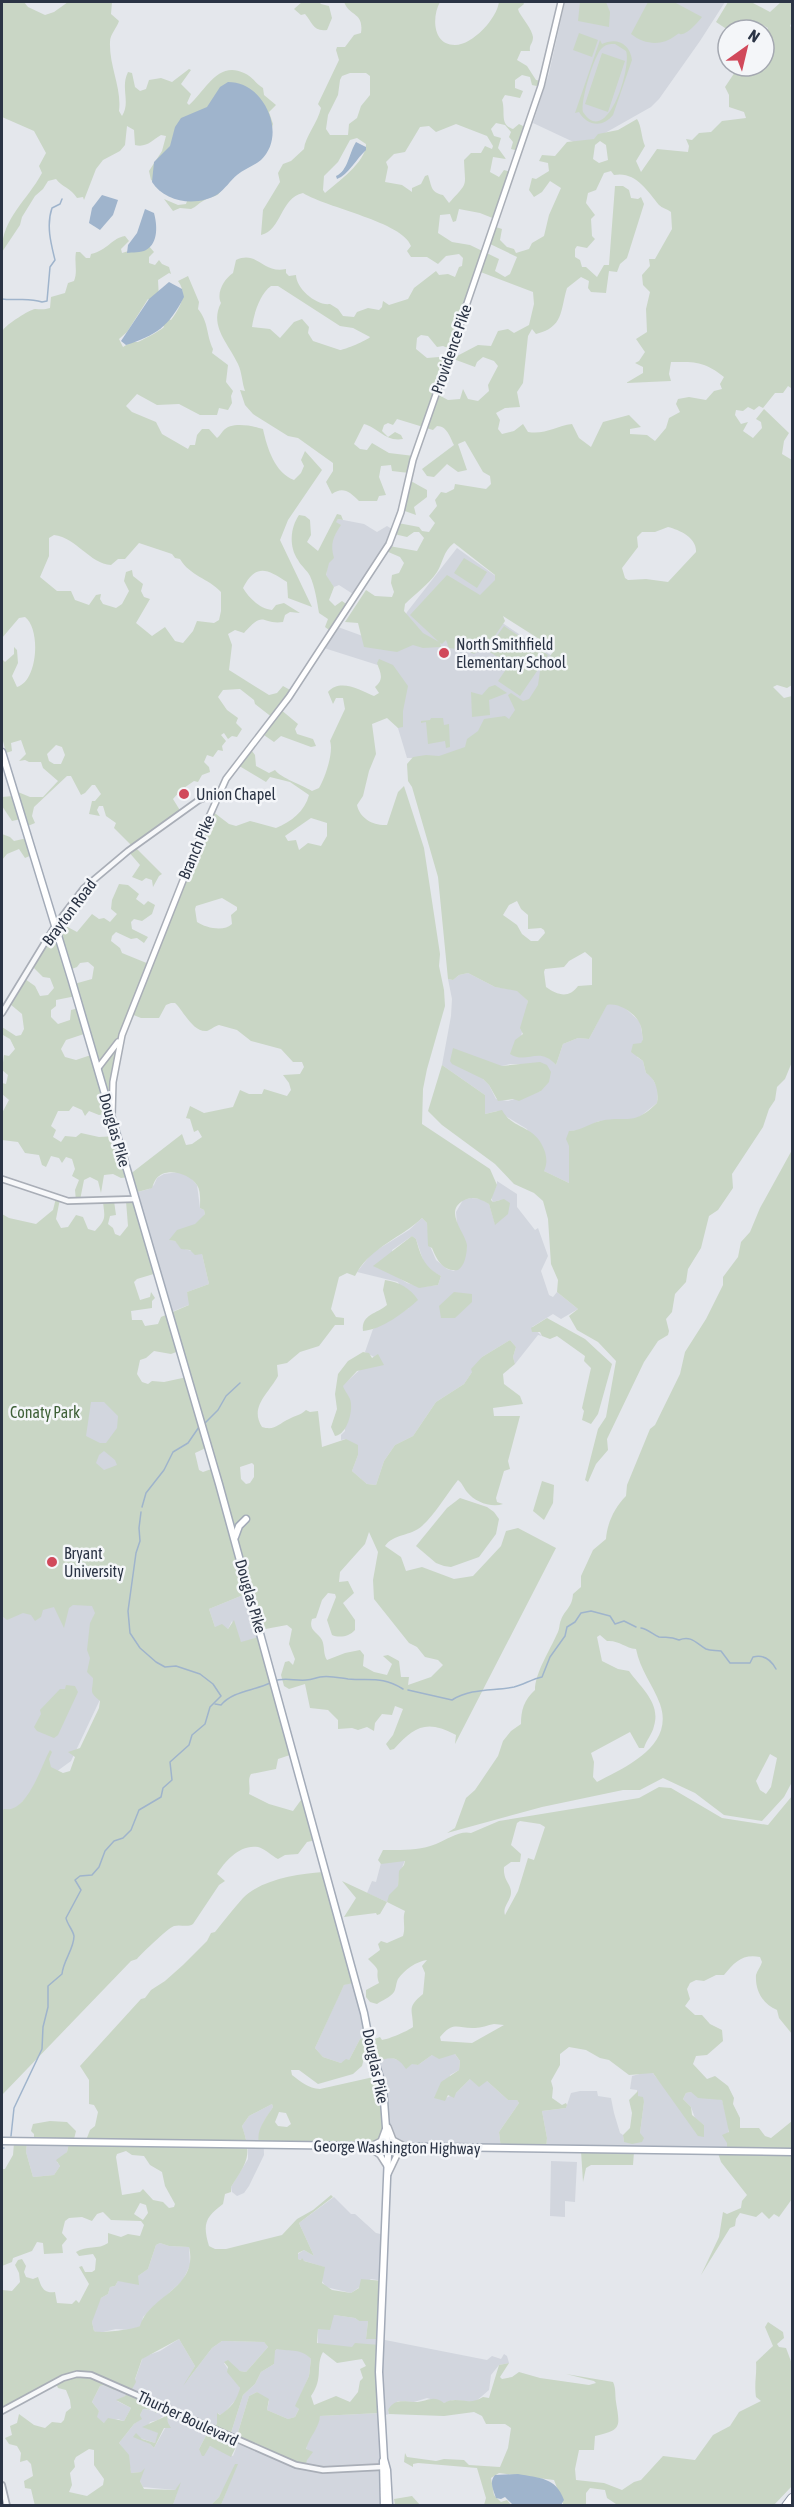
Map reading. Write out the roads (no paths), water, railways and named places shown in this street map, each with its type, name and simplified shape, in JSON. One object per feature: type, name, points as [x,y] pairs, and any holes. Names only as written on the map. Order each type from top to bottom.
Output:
[{"type":"highway","points":[[786,2505],[792,2498]]},
{"type":"main road","name":"Providence Pike","points":[[465,309],[543,79],[561,2]]},
{"type":"main road","name":"Providence Pike","points":[[302,677],[389,544],[401,512],[413,460],[463,317]]},
{"type":"main road","name":"Branch Pike","points":[[98,1068],[112,1053],[122,1035],[173,902],[218,797],[236,764],[302,677]]},
{"type":"main road","name":"Douglas Pike","points":[[2,752],[98,1068],[235,1540],[364,2013],[371,2049],[380,2072],[388,2146],[380,2372],[384,2459],[389,2505]]},
{"type":"main road","name":"Branch Pike","points":[[112,1119],[113,1082],[122,1035]]},
{"type":"main road","points":[[235,1540],[236,1533],[246,1519]]},
{"type":"main road","points":[[366,2146],[379,2142],[387,2123]]},
{"type":"main road","points":[[387,2123],[390,2135],[396,2142],[413,2147]]},
{"type":"main road","name":"George Washington Highway","points":[[2,2141],[792,2152]]},
{"type":"main road","points":[[366,2146],[380,2154],[387,2166]]},
{"type":"main road","points":[[387,2179],[397,2154],[413,2147]]},
{"type":"main road","name":"Douglas Pike","points":[[384,2459],[382,2467],[384,2505]]},
{"type":"street","name":"Providence Pike","points":[[463,317],[465,309]]},
{"type":"street","name":"Brayton Road","points":[[2,1013],[55,926],[95,876],[199,800],[208,796],[218,797]]},
{"type":"street","points":[[2,1179],[68,1201],[135,1199]]},
{"type":"street","name":"Thurber Boulevard","points":[[2,2411],[63,2378],[84,2374],[124,2388],[296,2465],[323,2469],[382,2467]]},
{"type":"street","points":[[2,2485],[7,2505]]},
{"type":"water","points":[[228,82],[242,84],[257,94],[269,112],[272,137],[267,153],[261,160],[234,177],[221,192],[210,198],[201,201],[182,201],[165,195],[152,182],[154,162],[170,146],[175,127],[181,118],[207,107],[220,87]]},
{"type":"water","points":[[356,142],[366,147],[366,150],[345,174],[337,179],[336,176],[346,166]]},
{"type":"water","points":[[102,195],[118,200],[113,215],[100,230],[89,223],[92,208]]},
{"type":"water","points":[[145,209],[154,213],[156,228],[153,243],[144,251],[127,253],[128,245],[137,233]]},
{"type":"water","points":[[169,282],[182,289],[184,297],[173,315],[154,333],[126,345],[121,341],[149,299]]},
{"type":"water","points":[[518,2474],[540,2478],[551,2483],[561,2492],[564,2500],[561,2505],[518,2505],[512,2504],[505,2497],[496,2498],[492,2483],[495,2475]]},
{"type":"waterway","points":[[2,299],[47,301],[50,267],[55,260],[50,234],[50,214],[52,208],[60,204],[62,199]]},
{"type":"waterway","points":[[204,1424],[218,1410],[226,1396],[240,1383]]},
{"type":"waterway","points":[[142,1507],[146,1493],[164,1470],[173,1452],[188,1443],[199,1427]]},
{"type":"waterway","points":[[11,2136],[14,2108],[42,2049],[43,2027],[48,2007],[48,1986],[62,1974],[74,1941],[66,1918],[81,1890],[75,1880],[80,1876],[92,1875],[99,1867],[105,1851],[114,1841],[123,1838],[131,1830],[139,1810],[161,1797],[163,1788],[172,1780],[170,1762],[189,1745],[192,1735],[205,1724],[210,1707],[221,1696],[213,1684],[200,1674],[176,1666],[165,1667],[156,1662],[140,1648],[130,1633],[128,1611],[136,1553],[140,1541],[141,1512]]},
{"type":"waterway","points":[[408,1690],[452,1700],[467,1693],[514,1687],[542,1677],[550,1657],[565,1636],[567,1627],[575,1622],[581,1613],[591,1611],[610,1616],[615,1624],[624,1621],[636,1627]]},
{"type":"waterway","points":[[641,1628],[659,1637],[690,1639],[706,1649],[721,1651],[730,1663],[750,1663],[753,1657],[764,1657],[776,1669]]},
{"type":"waterway","points":[[274,1681],[308,1680],[331,1676],[389,1682],[403,1689]]},
{"type":"waterway","points":[[215,1704],[221,1705],[237,1694],[270,1683]]},
{"type":"place","name":"North Smithfield Elementary School","points":[[444,653]]},
{"type":"place","name":"Union Chapel","points":[[184,794]]},
{"type":"place","name":"Bryant University","points":[[52,1562]]},
{"type":"park label","name":"Conaty Park","points":[[45,1412]]}]
